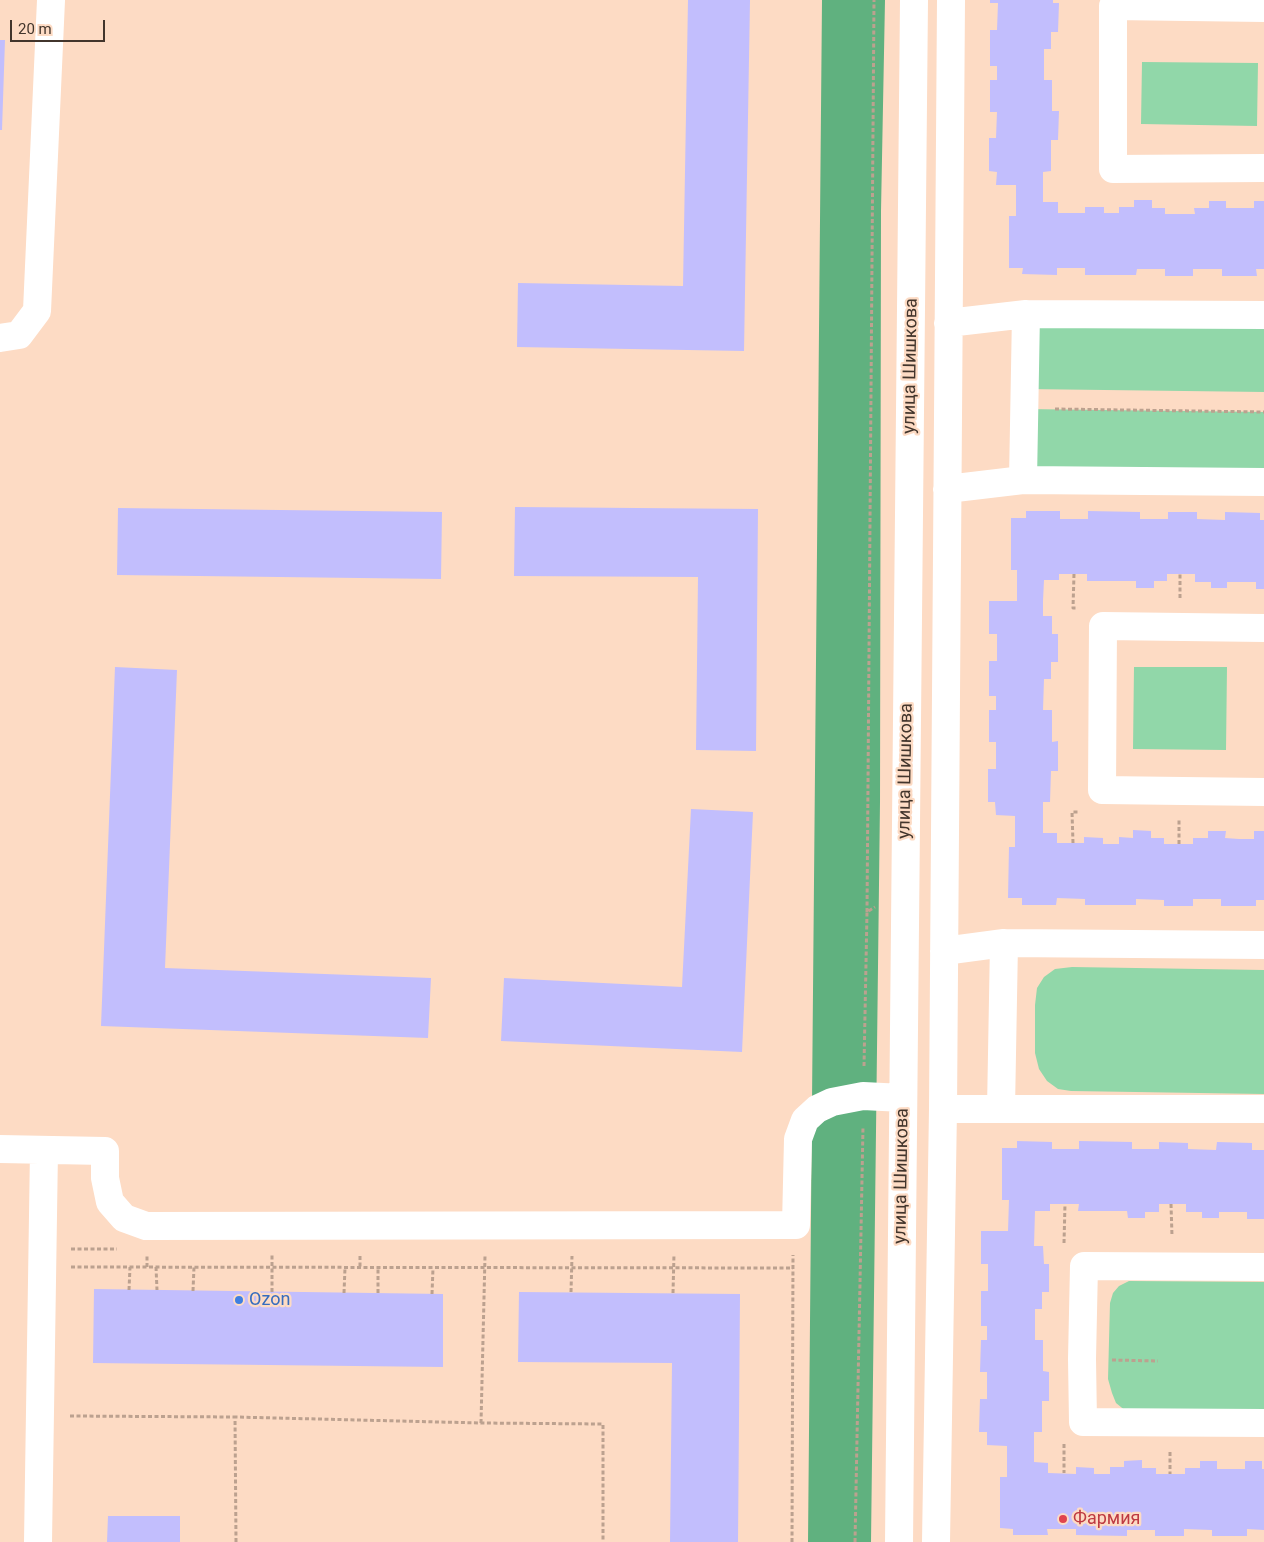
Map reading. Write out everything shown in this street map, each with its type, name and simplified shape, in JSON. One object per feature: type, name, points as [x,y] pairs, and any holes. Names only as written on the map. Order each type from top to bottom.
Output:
[{"type":"street","points":[[0,338],[20,335],[37,311],[51,0]]},
{"type":"street","name":"улица Шишкова","points":[[898,1542],[914,0]]},
{"type":"street","name":"улица Шишкова","points":[[936,1542],[943,1109],[951,0]]},
{"type":"street","points":[[1264,8],[1113,6],[1113,169],[1264,168]]},
{"type":"street","points":[[948,323],[1026,314],[1264,315]]},
{"type":"street","points":[[1023,480],[1026,314]]},
{"type":"street","points":[[947,489],[1023,480],[1264,482]]},
{"type":"street","points":[[1264,628],[1103,626],[1102,780],[1102,790],[1264,792]]},
{"type":"street","points":[[944,951],[1004,943],[1264,945]]},
{"type":"street","points":[[1001,1109],[1004,943]]},
{"type":"street","points":[[0,1150],[104,1151],[105,1178],[110,1202],[124,1218],[146,1226],[796,1225],[798,1139],[804,1120],[817,1109],[832,1102],[863,1096],[903,1098]]},
{"type":"street","points":[[943,1109],[1264,1109]]},
{"type":"street","points":[[38,1542],[44,1150]]},
{"type":"street","points":[[1264,1267],[1084,1266],[1082,1359],[1083,1422],[1264,1424]]},
{"type":"path","points":[[856,1542],[867,912],[874,0]]},
{"type":"path","points":[[1024,409],[1264,412]]},
{"type":"path","points":[[1074,574],[1073,608],[1083,608]]},
{"type":"path","points":[[1180,574],[1180,600]]},
{"type":"path","points":[[1073,843],[1072,812],[1081,812]]},
{"type":"path","points":[[1179,812],[1179,844]]},
{"type":"path","points":[[867,912],[905,887]]},
{"type":"path","points":[[1063,1251],[1065,1204]]},
{"type":"path","points":[[1172,1204],[1172,1244]]},
{"type":"path","points":[[481,1423],[484,1225]]},
{"type":"path","points":[[63,1249],[119,1249]]},
{"type":"path","points":[[272,1249],[272,1292]]},
{"type":"path","points":[[360,1249],[360,1268]]},
{"type":"path","points":[[571,1292],[572,1250]]},
{"type":"path","points":[[673,1293],[675,1250]]},
{"type":"path","points":[[792,1542],[793,1250]]},
{"type":"path","points":[[63,1267],[793,1268]]},
{"type":"path","points":[[129,1290],[130,1267]]},
{"type":"path","points":[[156,1267],[157,1290]]},
{"type":"path","points":[[193,1291],[194,1267]]},
{"type":"path","points":[[344,1268],[344,1293]]},
{"type":"path","points":[[378,1268],[378,1293]]},
{"type":"path","points":[[432,1294],[433,1268]]},
{"type":"path","points":[[1082,1359],[1158,1361]]},
{"type":"path","points":[[39,1416],[236,1416],[481,1423],[604,1424],[603,1542]]},
{"type":"path","points":[[236,1416],[236,1542]]},
{"type":"path","points":[[1064,1473],[1064,1443],[1069,1443]]},
{"type":"path","points":[[1170,1444],[1170,1474]]},
{"type":"green space","points":[[822,0],[885,0],[881,211],[880,802],[871,1542],[808,1542]]},
{"type":"green space","points":[[1142,62],[1258,63],[1257,126],[1141,124]]},
{"type":"green space","points":[[1026,314],[1264,315],[1264,392],[1025,389]]},
{"type":"green space","points":[[1024,409],[1264,412],[1264,482],[1023,480]]},
{"type":"green space","points":[[1134,667],[1227,667],[1226,750],[1133,749]]},
{"type":"green space","points":[[1072,967],[1264,970],[1264,1094],[1071,1091],[1058,1089],[1047,1081],[1039,1069],[1035,1053],[1035,1005],[1037,988],[1044,977],[1055,969]]},
{"type":"green space","points":[[1129,1281],[1264,1282],[1264,1417],[1127,1412],[1116,1403],[1108,1379],[1110,1303],[1113,1293],[1119,1286]]},
{"type":"building","points":[[688,0],[750,0],[744,351],[517,347],[518,283],[683,286]]},
{"type":"building","points":[[990,0],[1053,0],[1053,3],[1059,3],[1058,32],[1051,32],[1051,49],[1044,49],[1044,80],[1052,80],[1052,111],[1059,111],[1058,140],[1051,140],[1051,171],[1043,172],[1043,202],[1058,202],[1058,213],[1085,213],[1085,207],[1104,207],[1104,213],[1119,213],[1119,207],[1134,207],[1134,200],[1152,200],[1152,208],[1165,208],[1165,214],[1195,214],[1194,208],[1209,208],[1209,201],[1226,201],[1226,208],[1254,208],[1254,201],[1264,201],[1264,269],[1256,269],[1257,276],[1222,276],[1222,269],[1193,269],[1193,276],[1165,276],[1165,269],[1137,269],[1136,275],[1085,275],[1085,268],[1057,268],[1057,275],[1022,274],[1023,268],[1009,268],[1009,216],[1016,216],[1016,185],[996,185],[997,172],[989,171],[989,138],[996,138],[997,112],[990,112],[990,80],[997,80],[997,66],[990,66],[990,30],[997,30],[998,3],[990,3]]},
{"type":"building","points":[[0,40],[5,40],[2,130],[0,130]]},
{"type":"building","points":[[515,507],[758,509],[756,751],[696,750],[698,577],[514,576]]},
{"type":"building","points":[[118,508],[442,512],[441,579],[117,575]]},
{"type":"building","points":[[1026,511],[1060,511],[1060,519],[1088,519],[1088,511],[1140,512],[1140,519],[1168,519],[1168,512],[1197,512],[1197,519],[1225,520],[1225,512],[1260,513],[1260,520],[1264,520],[1264,589],[1256,589],[1256,582],[1227,582],[1227,588],[1211,588],[1211,582],[1195,582],[1195,574],[1167,574],[1167,581],[1154,581],[1154,588],[1136,588],[1136,581],[1087,581],[1087,574],[1059,574],[1059,580],[1044,580],[1043,601],[1043,616],[1052,616],[1052,634],[1058,634],[1058,662],[1051,662],[1051,679],[1044,679],[1043,710],[1052,710],[1052,742],[1058,741],[1058,771],[1051,771],[1050,802],[1043,802],[1043,833],[1057,833],[1057,843],[1084,843],[1084,837],[1103,838],[1103,844],[1119,844],[1119,837],[1133,838],[1133,830],[1151,831],[1151,838],[1164,838],[1164,844],[1193,844],[1193,838],[1208,838],[1208,831],[1226,831],[1225,838],[1254,839],[1254,831],[1264,831],[1264,900],[1256,900],[1256,906],[1221,906],[1221,899],[1193,899],[1193,906],[1164,906],[1164,900],[1136,899],[1136,905],[1085,905],[1085,899],[1057,898],[1056,905],[1022,905],[1022,898],[1008,898],[1009,847],[1015,847],[1015,816],[996,815],[995,802],[988,802],[988,769],[996,769],[996,742],[989,742],[989,710],[996,710],[996,696],[989,696],[989,661],[997,661],[997,634],[989,634],[989,601],[1017,601],[1017,570],[1011,570],[1011,518],[1026,518]]},
{"type":"building","points":[[115,667],[177,670],[165,968],[431,978],[428,1038],[101,1026]]},
{"type":"building","points":[[691,809],[753,812],[742,1052],[501,1041],[504,978],[682,987]]},
{"type":"building","points":[[1017,1141],[1052,1142],[1052,1149],[1079,1149],[1079,1141],[1132,1142],[1132,1149],[1159,1149],[1159,1142],[1188,1143],[1188,1149],[1216,1150],[1217,1142],[1252,1143],[1252,1150],[1264,1150],[1264,1219],[1247,1219],[1247,1212],[1219,1212],[1219,1218],[1202,1218],[1202,1212],[1186,1212],[1186,1204],[1159,1204],[1159,1212],[1145,1212],[1145,1218],[1128,1218],[1127,1211],[1078,1211],[1079,1204],[1050,1204],[1050,1211],[1035,1211],[1034,1246],[1043,1246],[1044,1264],[1049,1264],[1049,1292],[1042,1292],[1042,1309],[1035,1309],[1035,1340],[1043,1340],[1043,1371],[1049,1372],[1049,1401],[1042,1401],[1042,1432],[1034,1432],[1034,1462],[1048,1463],[1048,1473],[1076,1474],[1076,1467],[1094,1468],[1094,1474],[1110,1474],[1110,1467],[1124,1467],[1124,1461],[1142,1460],[1142,1468],[1156,1468],[1156,1474],[1185,1474],[1185,1468],[1200,1468],[1200,1461],[1217,1461],[1217,1469],[1245,1469],[1245,1461],[1262,1461],[1262,1469],[1264,1469],[1264,1530],[1247,1529],[1247,1536],[1212,1536],[1212,1530],[1184,1529],[1184,1536],[1155,1536],[1155,1530],[1127,1530],[1127,1536],[1076,1535],[1076,1529],[1047,1529],[1048,1535],[1013,1535],[1013,1529],[1000,1528],[1000,1477],[1007,1477],[1007,1446],[987,1445],[987,1432],[979,1432],[980,1399],[987,1399],[987,1372],[980,1372],[981,1340],[987,1340],[987,1326],[981,1326],[981,1291],[988,1291],[988,1264],[981,1264],[981,1231],[1008,1231],[1009,1200],[1002,1200],[1002,1148],[1017,1148]]},
{"type":"building","points":[[94,1289],[443,1294],[443,1367],[93,1363]]},
{"type":"building","points":[[519,1292],[740,1294],[738,1542],[670,1542],[672,1363],[518,1362]]},
{"type":"building","points":[[108,1516],[180,1516],[180,1542],[107,1542]]},
{"type":"place","name":"Ozon","points":[[239,1300]]},
{"type":"place","name":"Фармия","points":[[1063,1519]]}]
